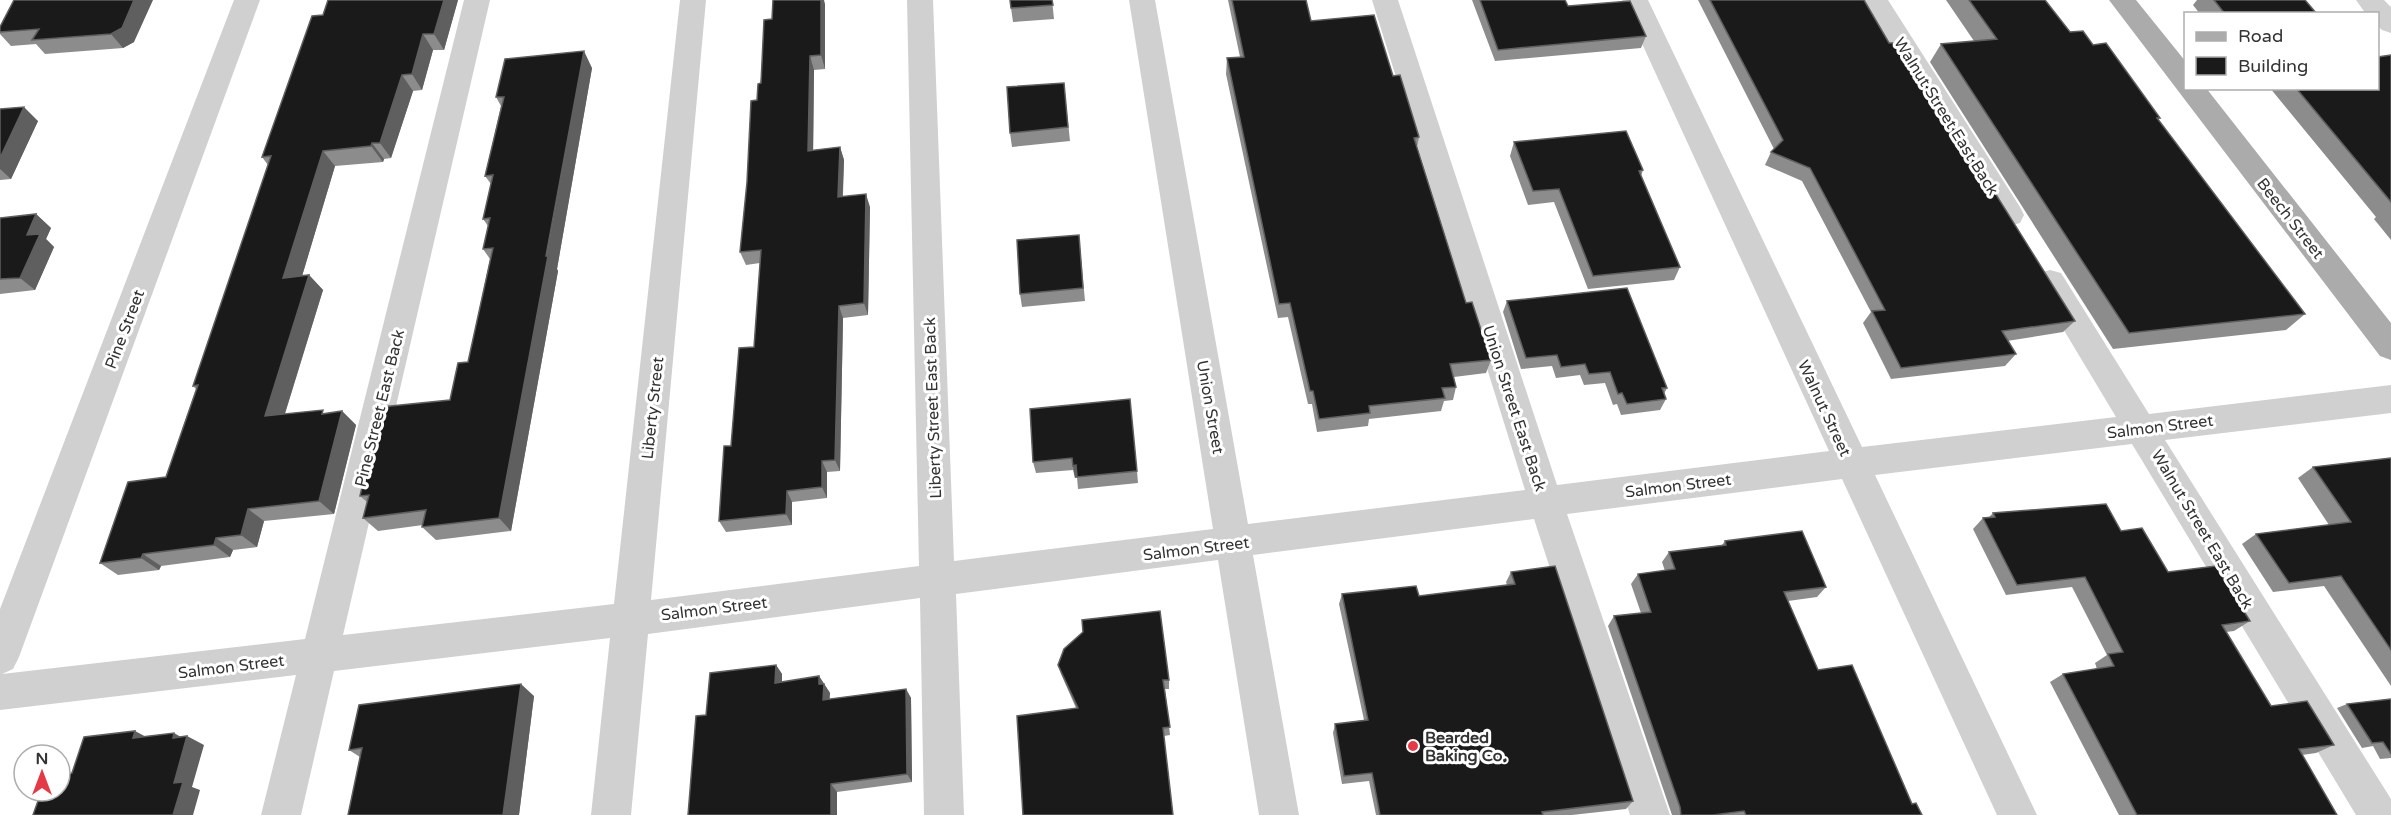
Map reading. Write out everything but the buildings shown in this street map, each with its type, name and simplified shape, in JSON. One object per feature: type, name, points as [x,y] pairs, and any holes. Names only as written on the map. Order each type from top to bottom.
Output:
[{"type":"main road","points":[[2122,0],[2184,79]]},
{"type":"main road","name":"Beech Street","points":[[2192,90],[2391,347]]},
{"type":"street","name":"Pine Street","points":[[0,657],[248,0]]},
{"type":"street","name":"Pine Street East Back","points":[[281,815],[477,0]]},
{"type":"street","name":"Liberty Street","points":[[611,815],[693,0]]},
{"type":"street","name":"Liberty Street East Back","points":[[920,0],[944,815]]},
{"type":"street","name":"Union Street","points":[[1142,0],[1279,815]]},
{"type":"street","name":"Union Street East Back","points":[[1385,0],[1546,503],[1650,815]]},
{"type":"street","name":"Walnut Street","points":[[1635,0],[2017,815]]},
{"type":"street","name":"Walnut Street East Back","points":[[1875,0],[2142,428],[2378,815]]},
{"type":"street","points":[[2368,0],[2391,24]]},
{"type":"street","name":"Salmon Street","points":[[0,692],[631,619],[1851,463],[2391,399]]},
{"type":"place","name":"Bearded Baking Co.","points":[[1413,746]]}]
